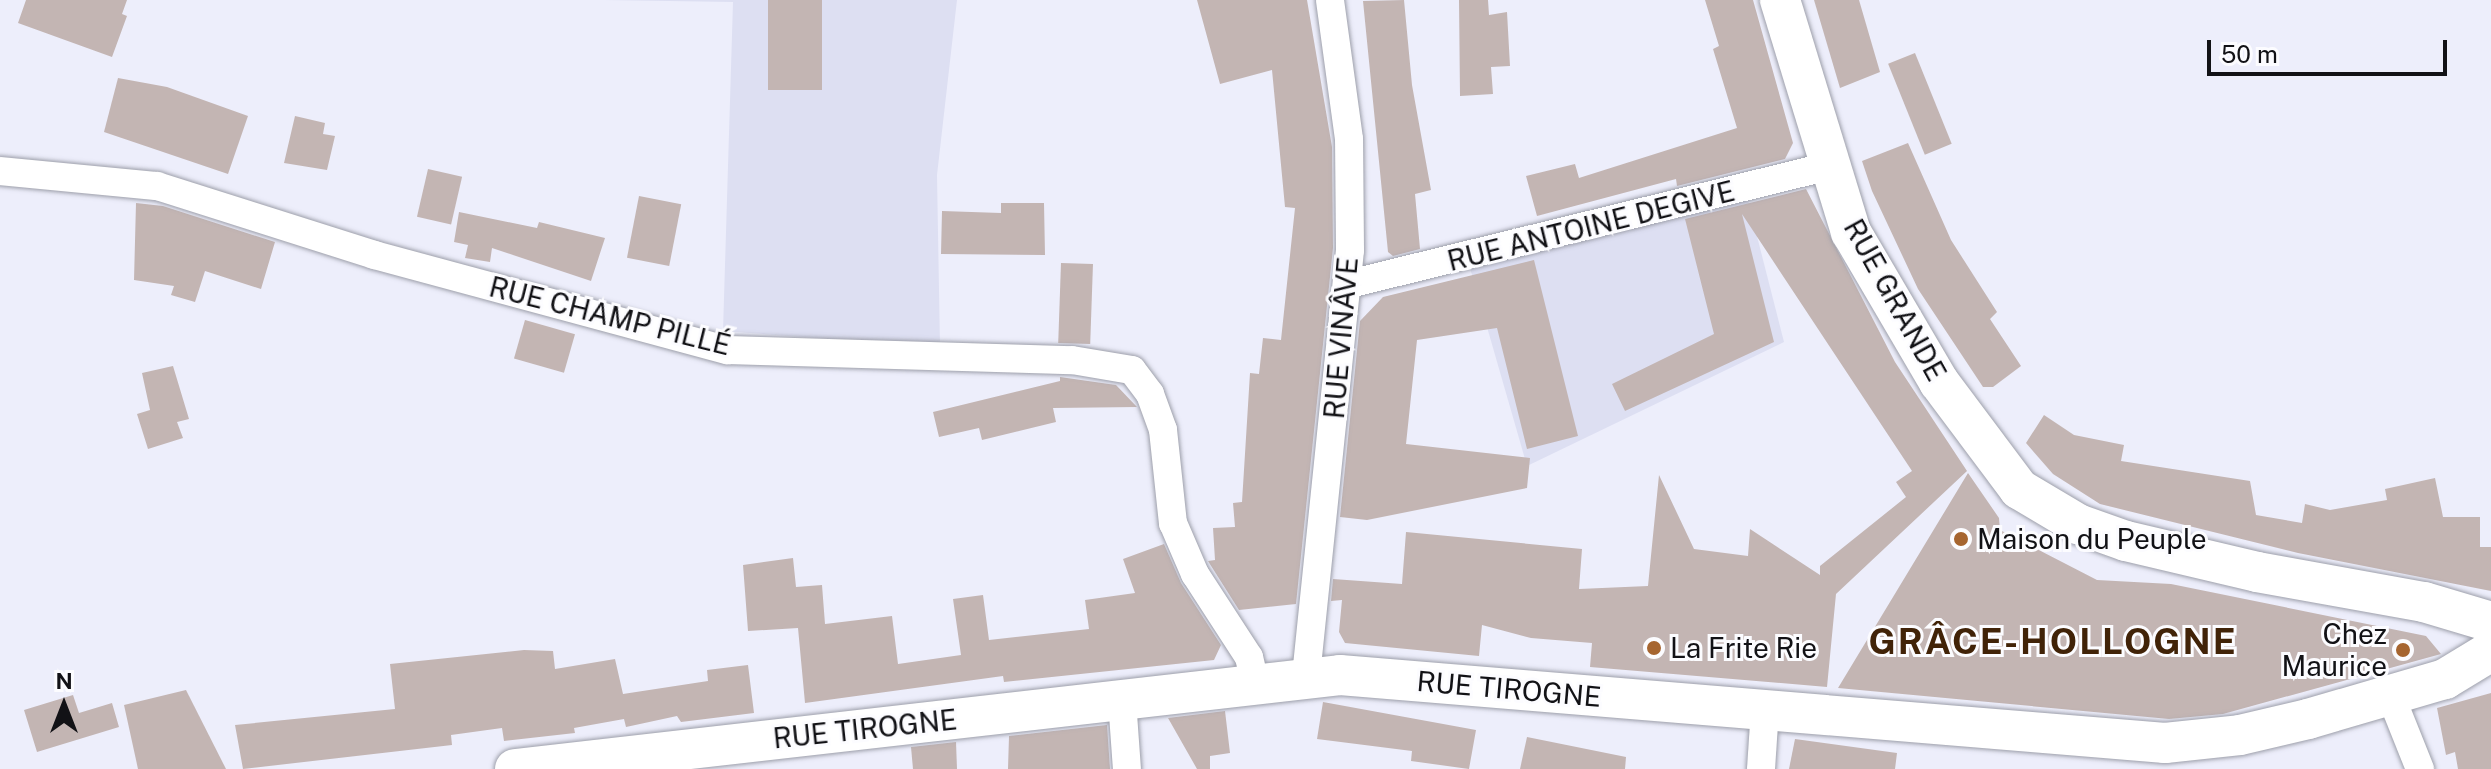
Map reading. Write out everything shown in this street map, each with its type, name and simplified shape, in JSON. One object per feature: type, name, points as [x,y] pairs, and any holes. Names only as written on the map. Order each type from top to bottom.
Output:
[{"type":"street","name":"RUE VINÂVE","points":[[1306,676],[1349,284],[1349,139],[1330,0]]},
{"type":"street","name":"RUE GRANDE","points":[[1780,0],[1859,246],[1939,382],[2019,489],[2078,524],[2126,541],[2257,572],[2400,597],[2491,622]]},
{"type":"street","name":"RUE ANTOINE DEGIVE","points":[[1349,284],[1832,165]]},
{"type":"street","name":"RUE CHAMP PILLÉ","points":[[0,171],[157,186],[374,255],[727,350],[1072,360],[1132,370],[1150,394],[1163,430],[1173,523],[1195,574],[1249,657],[1255,682]]},
{"type":"street","name":"RUE TIROGNE","points":[[515,769],[1306,676],[1765,709],[2165,743],[2240,735],[2445,679],[2491,651]]},
{"type":"street","points":[[2390,694],[2420,769]]},
{"type":"street","points":[[1122,700],[1127,769]]},
{"type":"street","points":[[1761,769],[1765,709]]},
{"type":"shaded area","points":[[604,0],[957,0],[937,175],[940,347],[723,331],[733,2]]},
{"type":"shaded area","points":[[1747,197],[1784,342],[1527,466],[1470,268]]},
{"type":"building","points":[[26,0],[127,0],[122,14],[127,16],[112,57],[18,23]]},
{"type":"building","points":[[768,0],[822,0],[822,90],[768,90]]},
{"type":"building","points":[[1197,0],[1307,0],[1332,147],[1333,248],[1296,604],[1239,610],[1208,561],[1215,560],[1213,528],[1235,527],[1233,503],[1242,502],[1250,373],[1259,374],[1263,338],[1281,340],[1295,208],[1285,207],[1272,70],[1220,84]]},
{"type":"building","points":[[1404,0],[1412,85],[1431,190],[1415,194],[1420,249],[1393,256],[1388,252],[1363,1]]},
{"type":"building","points":[[1459,0],[1488,0],[1489,15],[1507,12],[1510,66],[1491,67],[1493,94],[1460,96]]},
{"type":"building","points":[[1705,0],[1753,0],[1793,143],[1785,159],[1677,186],[1676,179],[1537,216],[1526,176],[1575,164],[1579,178],[1737,128],[1713,49],[1719,46]]},
{"type":"building","points":[[1814,0],[1859,0],[1880,72],[1840,88]]},
{"type":"building","points":[[1915,53],[1952,144],[1925,155],[1888,64]]},
{"type":"building","points":[[118,78],[167,87],[248,116],[228,174],[104,132]]},
{"type":"building","points":[[295,116],[325,123],[323,134],[335,136],[327,170],[284,163]]},
{"type":"building","points":[[1908,143],[1951,240],[1997,312],[1990,319],[2021,366],[1993,387],[1983,387],[1918,289],[1872,191],[1862,161]]},
{"type":"building","points":[[428,169],[462,177],[451,225],[417,217]]},
{"type":"building","points":[[1806,189],[1895,362],[1967,471],[1836,594],[1827,687],[1590,667],[1592,643],[1531,638],[1482,625],[1479,656],[1345,643],[1339,632],[1342,600],[1331,601],[1333,579],[1402,584],[1406,532],[1582,549],[1579,589],[1648,586],[1659,475],[1694,549],[1748,556],[1750,529],[1820,575],[1820,566],[1906,497],[1896,482],[1912,471],[1742,214],[1774,342],[1625,411],[1612,384],[1714,334],[1685,219]]},
{"type":"building","points":[[639,196],[681,204],[669,266],[627,258]]},
{"type":"building","points":[[136,203],[163,206],[275,242],[261,289],[205,271],[195,302],[171,295],[174,286],[134,280]]},
{"type":"building","points":[[1001,203],[1044,203],[1045,255],[941,254],[942,211],[1001,213]]},
{"type":"building","points":[[459,212],[537,228],[539,222],[605,238],[591,281],[492,248],[490,262],[465,258],[468,245],[454,242]]},
{"type":"building","points":[[1534,260],[1578,436],[1527,449],[1497,328],[1417,340],[1406,444],[1530,458],[1527,488],[1367,520],[1340,517],[1360,321],[1383,297]]},
{"type":"building","points":[[1061,263],[1093,264],[1090,344],[1058,343]]},
{"type":"building","points":[[525,320],[575,334],[564,373],[514,358]]},
{"type":"building","points":[[173,366],[189,419],[177,422],[183,438],[148,449],[137,414],[150,410],[142,373]]},
{"type":"building","points":[[1060,377],[1116,385],[1137,407],[1053,408],[1056,422],[982,440],[979,428],[939,437],[933,412],[1060,381]]},
{"type":"building","points":[[2044,415],[2074,435],[2124,445],[2121,461],[2250,481],[2256,515],[2302,523],[2305,504],[2330,510],[2387,500],[2385,489],[2435,478],[2443,517],[2480,517],[2480,547],[2491,547],[2491,591],[2298,553],[2100,504],[2053,474],[2026,443]]},
{"type":"building","points":[[1968,473],[1999,518],[2000,530],[2097,580],[2171,584],[2426,636],[2441,654],[2223,714],[2169,719],[1838,688]]},
{"type":"building","points":[[1164,544],[1181,583],[1221,645],[1214,660],[1004,682],[1003,676],[805,703],[798,628],[748,631],[743,565],[793,558],[796,587],[822,585],[825,624],[892,616],[898,664],[961,655],[953,599],[983,595],[989,640],[1089,629],[1085,600],[1135,593],[1123,559]]},
{"type":"building","points":[[524,650],[553,651],[555,669],[615,659],[623,694],[708,681],[707,670],[748,665],[754,713],[681,722],[677,716],[626,727],[624,719],[574,728],[575,733],[504,741],[502,728],[451,735],[452,745],[243,769],[235,725],[395,709],[390,664]]},
{"type":"building","points":[[186,690],[226,769],[138,769],[124,705]]},
{"type":"building","points":[[2491,693],[2491,769],[2458,769],[2455,752],[2446,755],[2437,708]]},
{"type":"building","points":[[73,695],[79,713],[112,703],[119,727],[37,752],[24,710]]},
{"type":"building","points":[[1323,702],[1476,730],[1469,769],[1411,761],[1412,751],[1317,739]]},
{"type":"building","points":[[1225,711],[1230,753],[1210,756],[1210,769],[1197,769],[1168,718]]},
{"type":"building","points":[[1107,725],[1110,769],[1008,769],[1009,736]]},
{"type":"building","points":[[1527,737],[1626,757],[1625,769],[1520,769]]},
{"type":"building","points":[[1795,739],[1897,753],[1895,769],[1789,769]]},
{"type":"building","points":[[956,742],[957,769],[913,769],[911,747]]},
{"type":"place","name":"Maison du Peuple","points":[[1961,539]]},
{"type":"place","name":"La Frite Rie","points":[[1654,648]]},
{"type":"place","name":"Chez Maurice","points":[[2403,650]]},
{"type":"district","name":"GRÂCE-HOLLOGNE","points":[[2053,642]]}]
